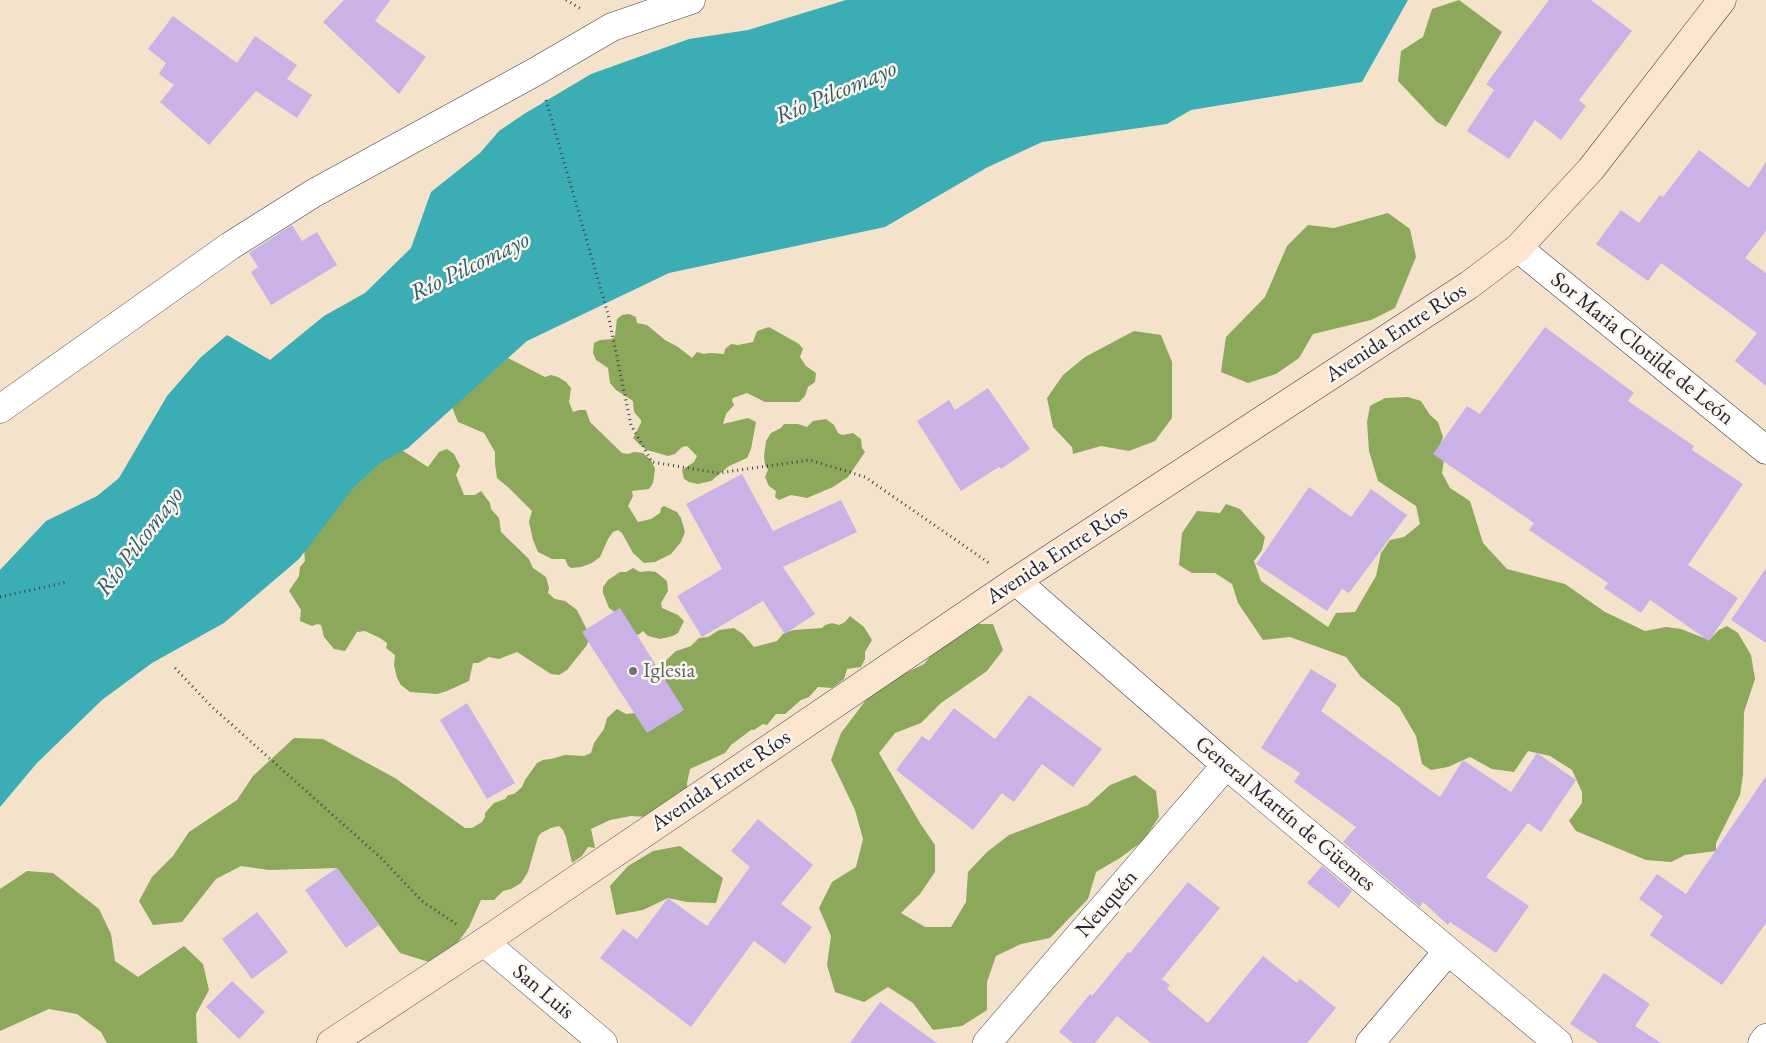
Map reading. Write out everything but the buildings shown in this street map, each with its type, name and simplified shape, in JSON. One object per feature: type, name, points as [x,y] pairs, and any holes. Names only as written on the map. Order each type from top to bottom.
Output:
[{"type":"street","points":[[0,409],[230,246],[314,193],[535,72],[612,27],[691,0]]},
{"type":"street","name":"Avenida Entre Ríos","points":[[330,1043],[484,942],[1016,582],[1469,285],[1518,248],[1591,169],[1722,0]]},
{"type":"street","name":"Sor Maria Clotilde de León","points":[[1518,248],[1766,450]]},
{"type":"street","name":"General Martín de Güemes","points":[[1016,582],[1226,765],[1558,1043]]},
{"type":"street","name":"Neuquén","points":[[987,1043],[1226,765]]},
{"type":"street","name":"San Luis","points":[[484,942],[603,1043]]},
{"type":"street","points":[[1370,1043],[1448,950]]},
{"type":"street","points":[[1762,1043],[1766,1038]]},
{"type":"path","points":[[544,92],[608,314],[631,425],[652,462],[718,474],[810,460],[865,477],[1016,582]]},
{"type":"path","points":[[0,597],[67,582]]},
{"type":"path","points":[[174,668],[211,706],[382,858],[422,901],[484,942]]},
{"type":"green space","points":[[1459,0],[1502,32],[1446,127],[1437,122],[1398,81],[1401,51],[1423,37],[1432,9]]},
{"type":"green space","points":[[1388,213],[1410,229],[1416,257],[1395,308],[1371,320],[1313,334],[1299,358],[1276,374],[1248,383],[1221,372],[1226,337],[1265,297],[1287,246],[1308,225],[1334,228]]},
{"type":"green space","points":[[629,314],[636,317],[637,323],[647,325],[692,358],[697,352],[724,354],[725,349],[731,344],[738,345],[753,342],[757,331],[769,327],[799,344],[803,349],[800,357],[806,366],[816,373],[815,382],[808,387],[805,396],[799,402],[765,402],[747,393],[733,398],[734,405],[726,414],[723,424],[748,418],[756,422],[751,449],[747,458],[729,466],[711,481],[698,484],[689,482],[684,479],[682,470],[694,462],[697,456],[687,446],[668,456],[647,450],[639,444],[633,438],[641,420],[634,412],[633,401],[616,390],[610,383],[608,368],[596,360],[593,353],[594,343],[600,340],[612,339],[615,336],[617,319],[622,315]]},
{"type":"green space","points":[[1134,331],[1161,335],[1172,362],[1172,418],[1155,441],[1129,451],[1101,446],[1073,454],[1072,447],[1053,427],[1047,398],[1063,375],[1085,357]]},
{"type":"green space","points":[[508,358],[545,377],[551,375],[566,382],[571,388],[569,402],[573,412],[586,410],[590,422],[622,453],[643,453],[651,460],[655,469],[653,483],[649,489],[632,491],[633,496],[628,506],[638,522],[651,519],[660,513],[661,508],[664,506],[677,512],[685,532],[681,542],[671,554],[655,562],[644,563],[633,553],[622,533],[618,530],[613,532],[608,539],[600,557],[592,563],[581,567],[571,568],[565,559],[552,559],[538,552],[529,522],[532,511],[497,478],[495,452],[484,433],[458,422],[452,407]]},
{"type":"green space","points":[[1408,397],[1421,401],[1430,415],[1438,422],[1443,437],[1436,456],[1444,460],[1442,473],[1450,488],[1470,501],[1483,543],[1507,569],[1565,584],[1605,612],[1645,631],[1666,627],[1681,629],[1709,640],[1719,630],[1727,626],[1738,633],[1751,655],[1755,679],[1744,712],[1743,775],[1740,795],[1716,843],[1716,851],[1685,855],[1671,862],[1646,860],[1576,831],[1569,821],[1582,803],[1582,792],[1572,770],[1550,756],[1528,751],[1514,772],[1492,769],[1470,757],[1448,767],[1431,770],[1422,764],[1416,736],[1399,707],[1361,677],[1346,657],[1290,637],[1263,640],[1238,603],[1232,584],[1215,573],[1192,573],[1179,565],[1182,533],[1197,511],[1220,513],[1226,504],[1240,509],[1265,537],[1262,550],[1254,561],[1261,581],[1328,627],[1336,613],[1355,612],[1376,576],[1381,553],[1390,540],[1404,537],[1420,524],[1416,506],[1378,481],[1369,451],[1367,422],[1370,406],[1385,398]]},
{"type":"green space","points":[[826,419],[834,425],[838,433],[842,435],[853,433],[861,439],[862,448],[865,452],[848,477],[833,487],[807,498],[791,495],[779,500],[775,497],[776,491],[769,486],[765,477],[768,470],[765,465],[764,456],[766,441],[771,433],[781,428],[784,424],[798,424],[807,427],[813,421]]},
{"type":"green space","points":[[391,443],[428,467],[439,452],[447,449],[454,454],[460,466],[456,475],[464,495],[475,495],[481,491],[490,503],[491,509],[499,518],[501,532],[529,559],[533,568],[546,577],[549,588],[548,593],[555,599],[565,601],[577,610],[590,636],[587,645],[567,670],[559,675],[551,674],[517,652],[499,659],[489,657],[478,663],[473,663],[469,681],[447,691],[437,694],[410,692],[401,685],[397,678],[394,665],[395,655],[386,648],[387,643],[380,638],[365,631],[357,632],[345,651],[334,649],[324,637],[321,625],[312,626],[300,621],[301,610],[289,591],[299,576],[300,567],[305,561],[301,536]]},
{"type":"green space","points":[[633,568],[640,572],[656,572],[667,581],[668,591],[661,603],[662,608],[678,615],[684,621],[678,633],[660,639],[648,636],[643,631],[638,635],[629,631],[623,618],[609,608],[603,593],[603,587],[608,580],[620,572],[626,572]]},
{"type":"green space","points":[[850,616],[864,627],[872,640],[865,652],[865,659],[861,667],[847,669],[844,679],[832,688],[818,687],[809,697],[801,700],[785,714],[776,714],[767,725],[763,724],[751,730],[731,745],[725,753],[690,769],[687,783],[687,802],[647,817],[631,816],[610,820],[591,829],[595,848],[588,847],[582,856],[572,863],[566,837],[559,826],[541,833],[538,837],[528,872],[521,883],[503,891],[494,900],[481,900],[469,927],[453,949],[429,962],[400,953],[337,868],[269,870],[241,866],[216,879],[182,922],[153,925],[139,901],[152,877],[173,856],[189,832],[237,800],[253,776],[294,738],[323,739],[395,778],[465,828],[472,828],[482,822],[485,813],[494,803],[505,799],[508,795],[514,794],[522,787],[537,763],[565,755],[584,756],[591,753],[594,743],[604,729],[607,718],[617,709],[626,714],[635,713],[651,680],[661,665],[676,651],[691,646],[699,638],[708,637],[719,630],[734,628],[743,634],[754,647],[777,641],[784,633],[794,630],[822,628],[832,623],[839,625]]},
{"type":"green space","points":[[964,624],[993,624],[1003,650],[987,671],[941,703],[921,723],[895,733],[879,753],[935,845],[935,872],[920,894],[901,913],[925,927],[951,927],[966,902],[968,872],[987,852],[1009,835],[1088,805],[1110,785],[1135,775],[1156,791],[1159,817],[1143,841],[1120,858],[1096,872],[1088,899],[1050,938],[1021,944],[996,956],[987,982],[987,1010],[962,1026],[933,1030],[913,1003],[888,987],[864,1002],[835,992],[827,965],[831,936],[819,908],[832,882],[856,867],[863,839],[855,810],[831,760],[841,733],[875,688],[924,664],[943,641]]},
{"type":"green space","points":[[680,846],[723,878],[716,903],[687,902],[668,898],[643,910],[616,915],[610,886],[628,866],[653,851]]},
{"type":"green space","points":[[27,871],[53,873],[99,909],[111,934],[115,961],[138,977],[184,946],[203,964],[209,990],[196,1014],[197,1042],[199,1043],[107,1043],[101,1032],[77,1014],[49,1009],[0,1031],[0,889]]},
{"type":"water","name":"Río Pilcomayo","points":[[846,0],[1408,0],[1362,82],[1191,110],[1167,124],[1042,142],[986,168],[885,227],[669,273],[527,341],[408,448],[380,463],[355,486],[299,559],[224,623],[152,663],[102,700],[37,763],[0,807],[0,570],[46,521],[97,496],[119,478],[167,396],[200,358],[227,335],[270,360],[324,316],[365,293],[411,248],[431,192],[480,153],[499,131],[591,74],[689,39],[748,30]]},
{"type":"place","name":"Iglesia","points":[[633,671]]}]
